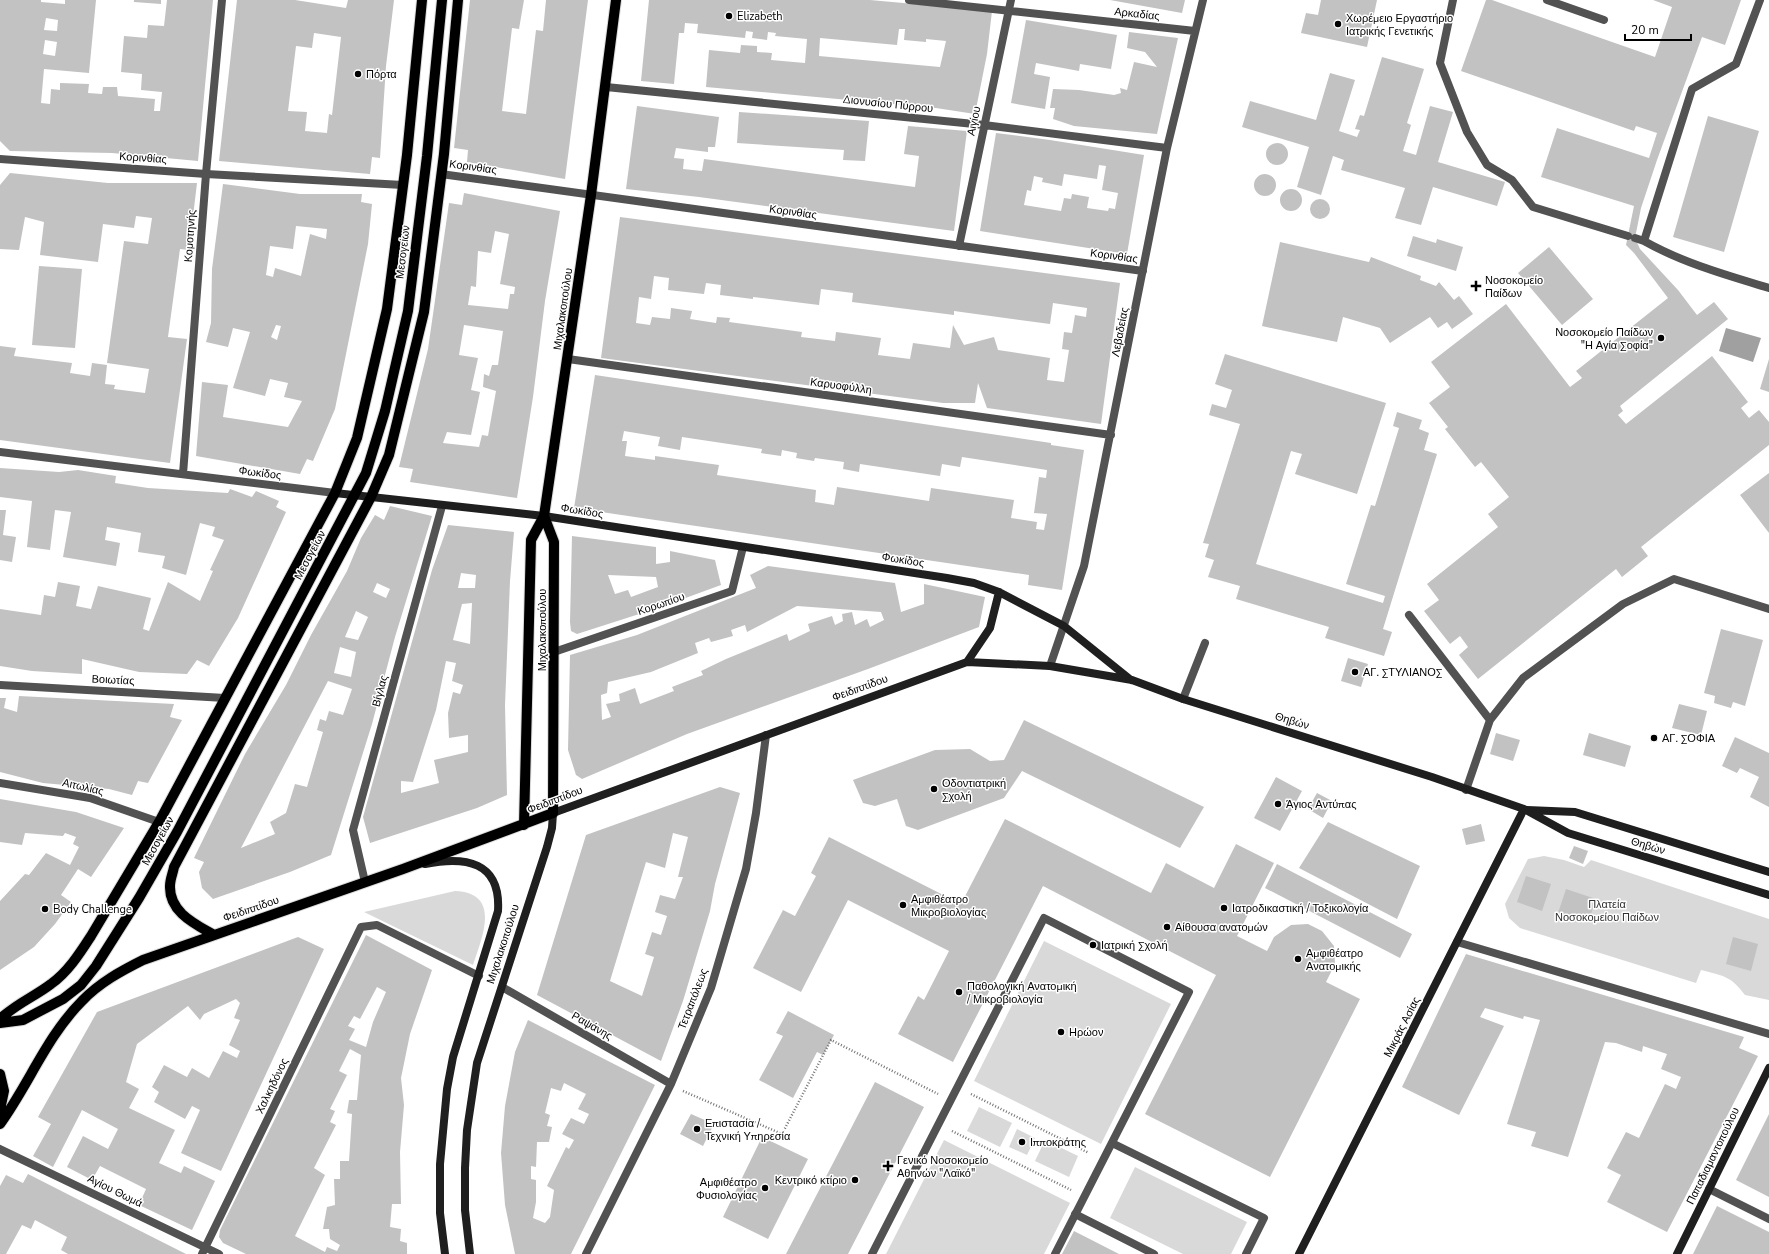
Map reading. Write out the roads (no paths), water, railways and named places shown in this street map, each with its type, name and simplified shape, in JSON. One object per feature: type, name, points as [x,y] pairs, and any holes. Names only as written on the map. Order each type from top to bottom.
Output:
[{"type":"main road","name":"Μεσογείων","points":[[0,1019],[14,1006],[51,984],[79,954],[159,822],[335,493],[357,438],[366,408],[387,309],[403,185],[422,0]]},
{"type":"main road","name":"Μεσογείων","points":[[0,1023],[23,1020],[63,999],[77,989],[96,966],[139,898],[177,832],[366,473],[377,440],[408,311],[427,156],[442,0]]},
{"type":"main road","points":[[214,935],[186,918],[177,909],[170,886],[174,867],[371,497],[389,455],[424,312],[441,174],[458,0]]},
{"type":"main road","name":"Μιχαλακοπούλου","points":[[553,813],[554,542],[544,516],[568,359],[606,87],[616,0]]},
{"type":"main road","points":[[524,825],[531,540],[544,516]]},
{"type":"main road","name":"Φειδιππίδου","points":[[0,1124],[16,1102],[53,1038],[82,1001],[117,973],[143,960],[403,869],[553,813]]},
{"type":"main road","points":[[0,1074],[4,1091],[0,1110]]},
{"type":"street","name":"Κομοτηνής","points":[[182,474],[206,174],[222,0]]},
{"type":"street","name":"Αρκαδίας","points":[[909,0],[1195,31]]},
{"type":"street","name":"Αιγίου","points":[[959,246],[1011,0]]},
{"type":"street","name":"Λεβαδείας","points":[[1050,666],[1084,566],[1167,148],[1203,0]]},
{"type":"street","points":[[1453,0],[1440,63],[1467,132],[1488,165],[1512,180],[1533,207],[1644,241],[1668,255],[1702,268],[1769,288]]},
{"type":"street","points":[[1547,0],[1604,20]]},
{"type":"street","points":[[1644,241],[1692,89],[1736,64],[1760,0]]},
{"type":"street","name":"Διονυσίου Πύρρου","points":[[606,87],[984,125],[1167,148]]},
{"type":"street","name":"Κορινθίας","points":[[0,159],[206,174],[403,185]]},
{"type":"street","name":"Κορινθίας","points":[[441,174],[1143,271]]},
{"type":"street","name":"Καρυοφύλλη","points":[[568,359],[1111,434]]},
{"type":"street","name":"Φωκίδος","points":[[0,452],[442,506],[544,516],[974,583],[999,592],[1064,626],[1132,680]]},
{"type":"street","name":"Βίγλας","points":[[365,882],[353,830],[442,506]]},
{"type":"street","name":"Κορωπίου","points":[[554,652],[732,591],[743,547]]},
{"type":"street","points":[[1466,790],[1490,720],[1523,678],[1579,635],[1623,604],[1674,579],[1769,609]]},
{"type":"street","points":[[967,662],[990,628],[999,592]]},
{"type":"street","points":[[1409,615],[1490,720]]},
{"type":"street","points":[[1183,699],[1205,643]]},
{"type":"street","name":"Φειδιππίδου","points":[[553,813],[967,662],[1050,666]]},
{"type":"street","name":"Θηβών","points":[[1050,666],[1132,680],[1183,699],[1383,761],[1524,809],[1568,833],[1769,894]]},
{"type":"street","name":"Βοιωτίας","points":[[0,684],[225,698]]},
{"type":"street","name":"Τετραπόλεως","points":[[586,1254],[671,1084],[711,988],[746,869],[766,735]]},
{"type":"street","name":"Αιτωλίας","points":[[0,782],[90,798],[159,822]]},
{"type":"street","name":"Θηβών","points":[[1524,809],[1575,812],[1769,872]]},
{"type":"street","name":"Μικράς Ασίας","points":[[1299,1254],[1524,809]]},
{"type":"street","name":"Μιχαλακοπούλου","points":[[470,1254],[465,1210],[467,1130],[477,1063],[547,847],[552,828],[553,813]]},
{"type":"street","name":"Μιχαλακοπούλου","points":[[403,869],[436,862],[459,860],[474,864],[486,870],[495,882],[499,896],[498,911],[479,976],[452,1057],[442,1126],[440,1213],[445,1254]]},
{"type":"street","points":[[872,1254],[1044,918],[1190,992],[1055,1254]]},
{"type":"street","name":"Χαλκηδόνος","points":[[204,1250],[361,927],[377,925],[479,976]]},
{"type":"street","points":[[1457,942],[1769,1034]]},
{"type":"street","name":"Ραψάνης","points":[[502,987],[671,1084]]},
{"type":"street","name":"Παπαδιαμαντοπούλου","points":[[1677,1254],[1768,1071]]},
{"type":"street","points":[[1112,1143],[1264,1218],[1246,1254]]},
{"type":"street","name":"Αγίου Θωμά","points":[[0,1149],[204,1250],[219,1254]]},
{"type":"street","points":[[1709,1189],[1769,1218]]},
{"type":"street","points":[[1075,1214],[1154,1254]]},
{"type":"place","name":"Elizabeth","points":[[729,16]]},
{"type":"place","name":"Χωρέμειο Εργαστήριο Ιατρικής Γενετικής","points":[[1338,24]]},
{"type":"place","name":"Πόρτα","points":[[358,74]]},
{"type":"place","name":"Νοσοκομείο Παίδων","points":[[1476,286]]},
{"type":"place","name":"Νοσοκομείο Παίδων \"Η Αγία Σοφία\"","points":[[1661,338]]},
{"type":"place","name":"ΑΓ. ΣΤΥΛΙΑΝΟΣ","points":[[1355,672]]},
{"type":"place","name":"ΑΓ. ΣΟΦΙΑ","points":[[1654,738]]},
{"type":"place","name":"Οδοντιατρική Σχολή","points":[[934,789]]},
{"type":"place","name":"Άγιος Αντύπας","points":[[1278,804]]},
{"type":"place","name":"Αμφιθέατρο Μικροβιολογίας","points":[[903,905]]},
{"type":"place","name":"Ιατροδικαστική / Τοξικολογία","points":[[1224,908]]},
{"type":"place","name":"Body Challenge","points":[[45,909]]},
{"type":"place","name":"Αίθουσα ανατομών","points":[[1167,927]]},
{"type":"place","name":"Ιατρική Σχολή","points":[[1093,945]]},
{"type":"place","name":"Αμφιθέατρο Ανατομικής","points":[[1298,959]]},
{"type":"place","name":"Παθολογική Ανατομική / Μικροβιολογία","points":[[959,992]]},
{"type":"place","name":"Ηρώον","points":[[1061,1032]]},
{"type":"place","name":"Επιστασία / Τεχνική Υπηρεσία","points":[[697,1129]]},
{"type":"place","name":"Ιπποκράτης","points":[[1022,1142]]},
{"type":"place","name":"Γενικό Νοσοκομείο Αθηνών \"Λαϊκό\"","points":[[888,1166]]},
{"type":"place","name":"Κεντρικό κτίριο","points":[[855,1180]]},
{"type":"place","name":"Αμφιθέατρο Φυσιολογίας","points":[[765,1188]]},
{"type":"park label","name":"Πλατεία Νοσοκομείου Παίδων","points":[[1607,910]]}]
